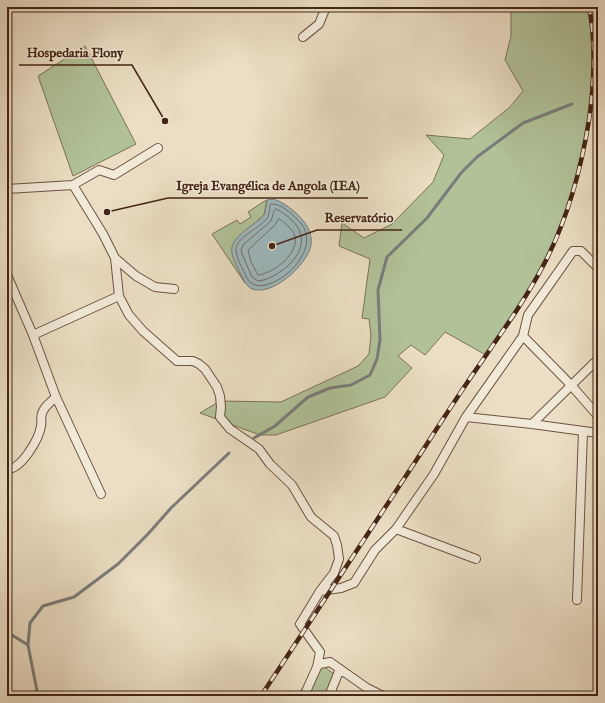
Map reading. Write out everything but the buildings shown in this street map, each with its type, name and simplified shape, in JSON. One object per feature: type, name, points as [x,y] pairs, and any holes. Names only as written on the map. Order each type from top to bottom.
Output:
[{"type":"street","points":[[303,37],[319,24],[326,7]]},
{"type":"street","points":[[7,189],[73,185],[99,170],[114,175],[158,148]]},
{"type":"street","points":[[73,185],[103,234],[115,258],[119,296],[129,315],[136,324],[178,361],[193,361],[200,364],[205,369],[217,387],[220,396],[220,417],[230,429],[259,449],[270,464],[292,485],[310,517],[334,536],[339,559],[334,572],[320,591],[300,624],[320,652],[317,667],[304,696]]},
{"type":"street","points":[[320,591],[341,588],[354,583],[376,550],[396,529],[434,474],[466,417],[524,336],[528,315],[573,251],[581,250],[598,268]]},
{"type":"street","points":[[115,258],[136,276],[155,287],[174,289]]},
{"type":"street","points":[[7,275],[33,335],[56,397],[101,494]]},
{"type":"street","points":[[33,335],[119,296]]},
{"type":"street","points":[[524,336],[571,385],[598,416]]},
{"type":"street","points":[[532,424],[598,359]]},
{"type":"street","points":[[7,469],[16,466],[28,454],[36,441],[41,427],[42,413],[46,406],[56,397]]},
{"type":"street","points":[[466,417],[598,433]]},
{"type":"street","points":[[577,600],[584,431]]},
{"type":"street","points":[[396,529],[476,559]]},
{"type":"street","points":[[317,667],[320,664],[330,662],[367,688],[383,696]]},
{"type":"street","points":[[329,696],[340,669]]},
{"type":"green space","points":[[511,7],[589,7],[592,34],[592,93],[580,167],[565,215],[543,266],[523,300],[486,355],[445,332],[425,355],[411,345],[398,356],[412,368],[385,397],[276,435],[260,435],[200,413],[220,401],[281,402],[358,366],[369,354],[371,335],[369,319],[362,318],[370,259],[339,246],[342,223],[364,238],[392,224],[433,182],[444,155],[426,135],[470,139],[510,107],[523,91],[505,60],[511,36]]},
{"type":"green space","points":[[85,46],[136,144],[73,176],[38,76]]},
{"type":"green space","points":[[267,200],[264,215],[237,239],[242,276],[245,283],[212,234],[237,220],[240,224],[251,217],[248,212]]},
{"type":"green space","points":[[320,664],[337,676],[323,696],[302,696],[299,693]]},
{"type":"water","points":[[273,199],[296,213],[308,227],[311,236],[311,245],[303,261],[287,278],[268,289],[259,290],[250,288],[245,283],[234,260],[232,247],[236,239],[246,229],[263,216],[267,200]]},
{"type":"waterway","points":[[254,438],[275,426],[308,397],[330,388],[351,385],[370,375],[377,359],[380,340],[378,290],[387,257],[427,218],[461,173],[477,157],[523,123],[572,104]]},
{"type":"waterway","points":[[38,696],[28,645],[30,623],[43,606],[74,597],[118,564],[171,508],[229,453]]},
{"type":"waterway","points":[[7,632],[28,645]]},
{"type":"railway","points":[[261,696],[454,402],[518,308],[552,249],[572,195],[582,158],[589,120],[594,64],[593,34],[589,7]]},
{"type":"place","name":"Hospedaria Flony","points":[[165,121]]},
{"type":"place","name":"Igreja Evangélica de Angola (IEA)","points":[[107,212]]},
{"type":"place","name":"Reservatório","points":[[272,246]]}]
